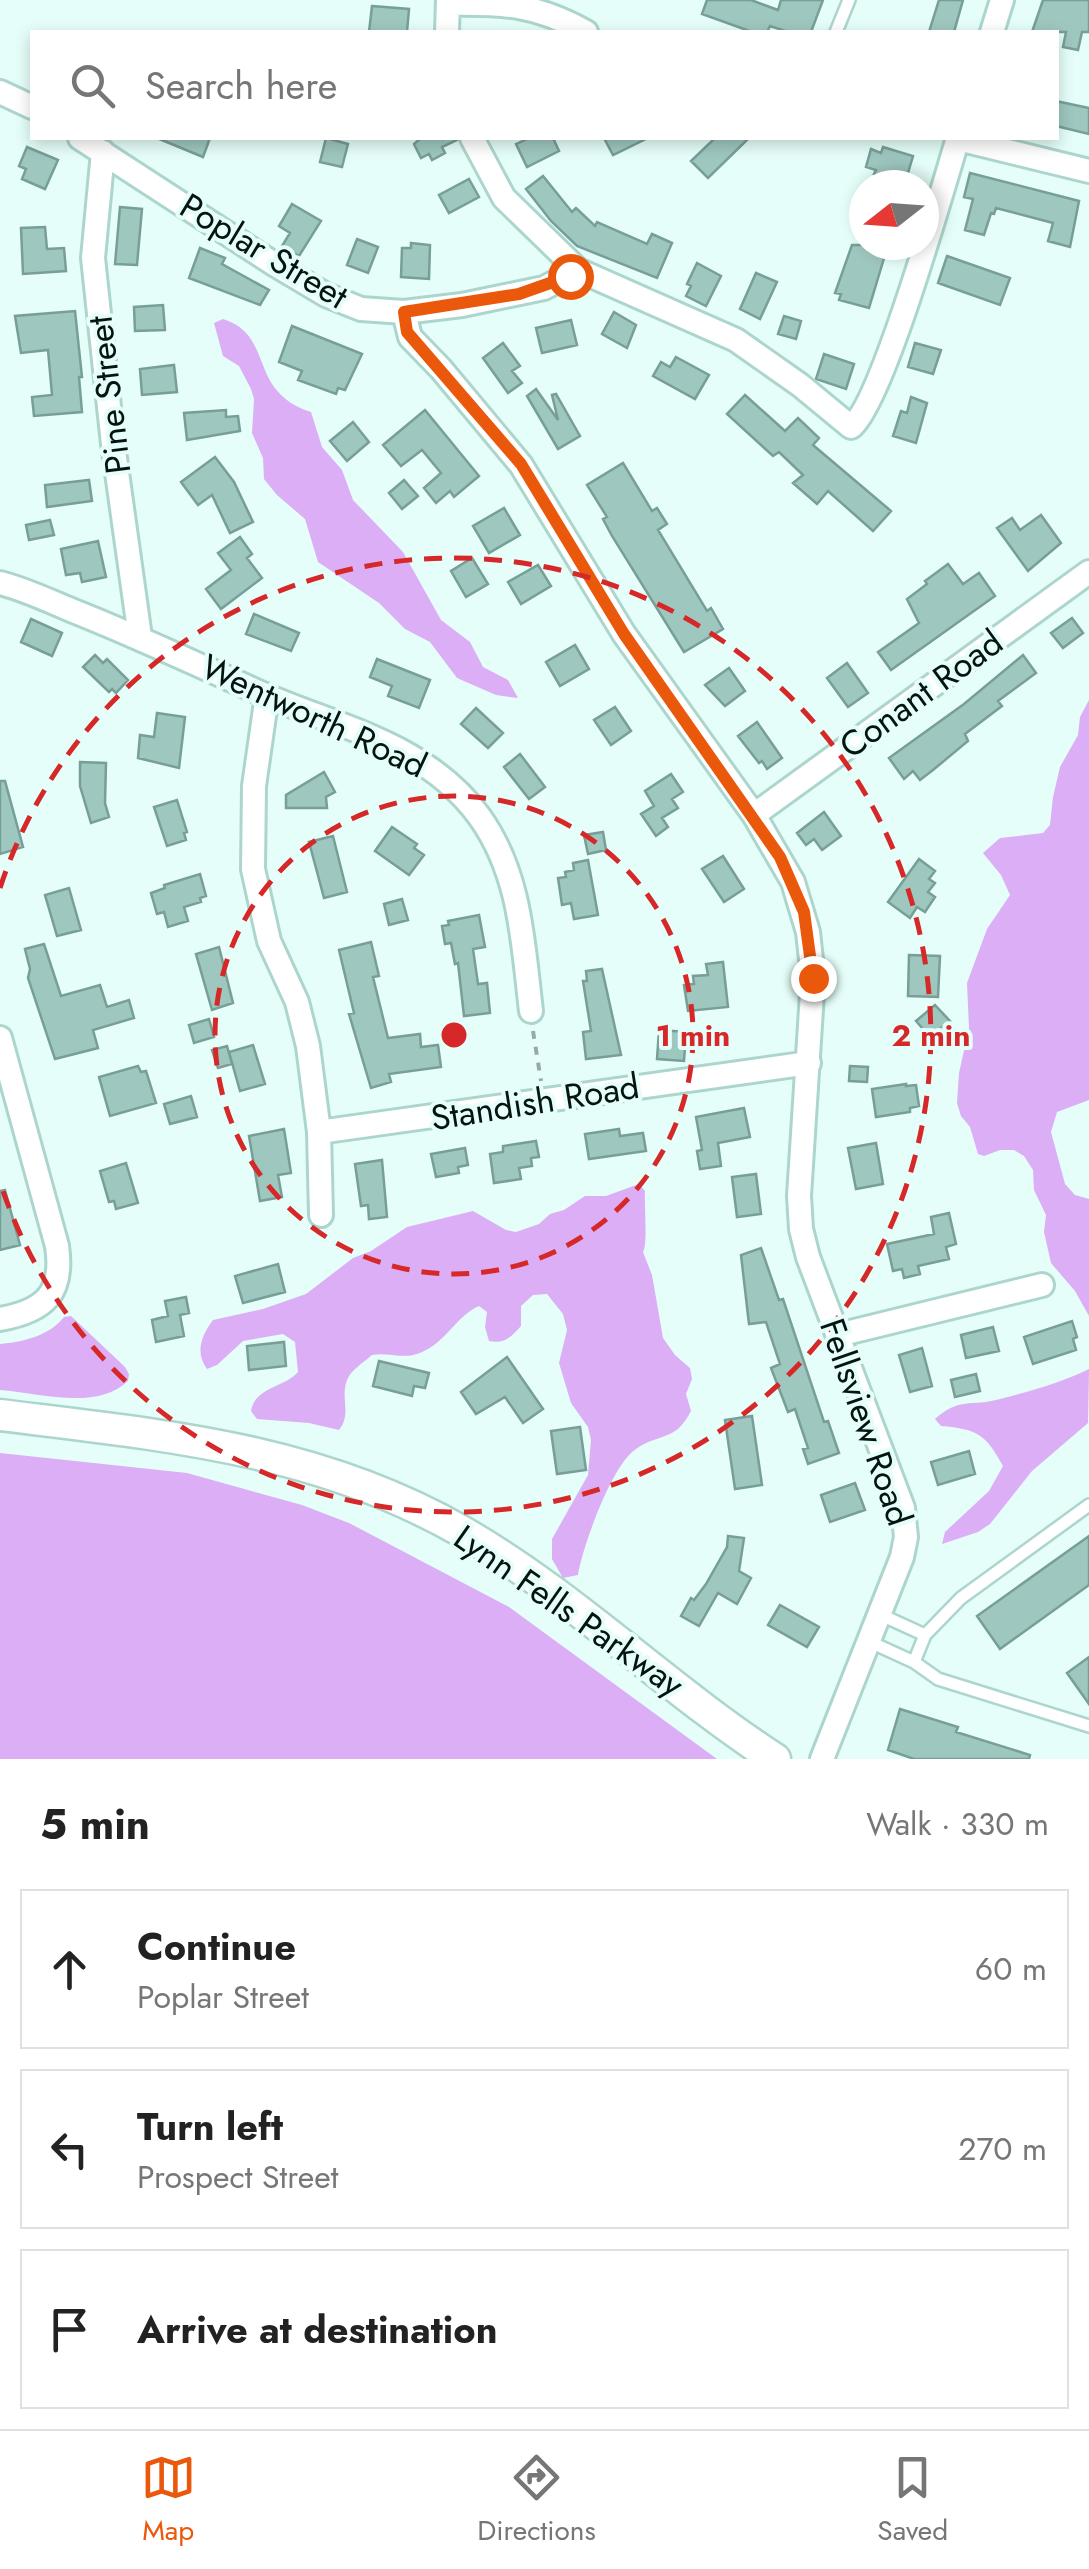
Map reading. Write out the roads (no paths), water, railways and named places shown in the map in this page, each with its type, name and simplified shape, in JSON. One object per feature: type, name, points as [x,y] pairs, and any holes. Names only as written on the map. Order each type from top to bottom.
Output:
[{"type":"main road","name":"Lynn Fells Parkway","points":[[0,1415],[194,1439],[246,1450],[332,1473],[419,1509],[499,1555],[774,1759]]},
{"type":"street","points":[[993,30],[1002,0]]},
{"type":"street","points":[[447,30],[448,2],[528,6],[582,30]]},
{"type":"street","points":[[0,92],[30,106]]},
{"type":"street","name":"Poplar Street","points":[[83,140],[326,295],[365,310],[404,312],[519,294],[552,284],[578,270]]},
{"type":"street","points":[[473,140],[504,198],[578,270],[736,340],[851,427],[863,414],[875,387],[957,140]]},
{"type":"street","points":[[966,140],[1089,171]]},
{"type":"street","name":"Pine Street","points":[[103,152],[93,258],[113,444],[140,637]]},
{"type":"street","name":"Fellsview Road","points":[[404,312],[410,338],[441,368],[521,464],[652,675],[754,815],[793,882],[808,932],[813,998],[799,1207],[801,1229],[906,1518],[904,1547],[822,1759]]},
{"type":"street","name":"Conant Road","points":[[754,815],[1089,572]]},
{"type":"street","name":"Wentworth Road","points":[[0,582],[140,637],[267,696],[398,748],[440,775],[470,805],[498,847],[514,890],[531,1012]]},
{"type":"street","points":[[267,696],[254,786],[254,880],[269,940],[302,1018],[310,1056],[319,1132],[321,1215]]},
{"type":"street","points":[[0,1038],[60,1268],[57,1285],[41,1304],[24,1314],[0,1319]]},
{"type":"street","name":"Standish Road","points":[[319,1132],[810,1064]]},
{"type":"street","points":[[838,1335],[1042,1285]]},
{"type":"lane","points":[[837,30],[849,0]]},
{"type":"lane","points":[[914,1662],[925,1635],[961,1598],[1089,1505]]},
{"type":"lane","points":[[879,1614],[925,1635]]},
{"type":"lane","points":[[868,1641],[938,1678],[1089,1726]]}]
